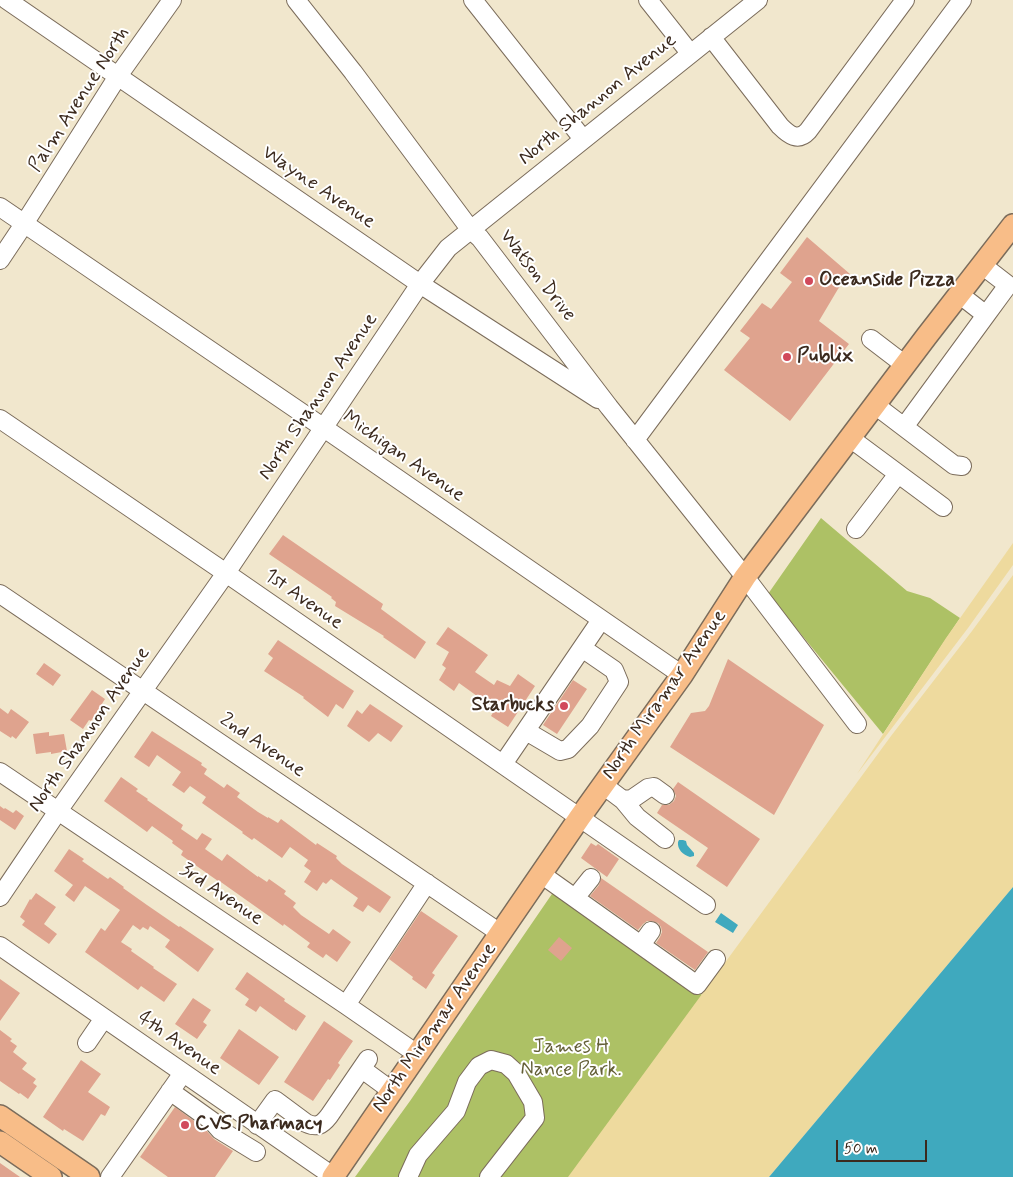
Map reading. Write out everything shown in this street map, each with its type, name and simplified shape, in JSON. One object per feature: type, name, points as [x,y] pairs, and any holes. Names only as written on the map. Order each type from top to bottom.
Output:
[{"type":"main road","name":"North Miramar Avenue","points":[[334,1177],[500,933],[682,675],[745,577],[1013,225]]},
{"type":"main road","points":[[0,1116],[89,1177]]},
{"type":"main road","points":[[0,1142],[50,1177]]},
{"type":"street","name":"Wayne Avenue","points":[[7,0],[420,284],[609,407]]},
{"type":"street","name":"Palm Avenue North","points":[[0,260],[118,76],[172,0]]},
{"type":"street","name":"Watson Drive","points":[[296,0],[353,72],[470,229],[480,238],[609,407],[745,577],[856,724]]},
{"type":"street","points":[[473,0],[583,139]]},
{"type":"street","points":[[648,0],[690,53]]},
{"type":"street","name":"North Shannon Avenue","points":[[0,897],[226,573],[420,284],[448,248],[758,0]]},
{"type":"street","points":[[712,37],[780,126],[787,133],[799,137],[804,136],[808,131],[905,0]]},
{"type":"street","points":[[635,440],[962,0]]},
{"type":"street","name":"Michigan Avenue","points":[[0,207],[682,675]]},
{"type":"street","points":[[904,427],[1008,285],[982,265]]},
{"type":"street","points":[[959,294],[986,315]]},
{"type":"street","points":[[872,338],[905,365]]},
{"type":"street","points":[[875,405],[954,465],[962,466]]},
{"type":"street","name":"1st Avenue","points":[[0,419],[706,905]]},
{"type":"street","points":[[850,438],[943,508]]},
{"type":"street","points":[[856,529],[898,474]]},
{"type":"street","name":"2nd Avenue","points":[[0,594],[500,933]]},
{"type":"street","points":[[503,764],[601,620]]},
{"type":"street","points":[[526,731],[560,751],[568,749],[590,726],[619,682],[614,670],[582,648]]},
{"type":"street","name":"3rd Avenue","points":[[0,772],[417,1054]]},
{"type":"street","points":[[603,785],[623,800],[637,817],[665,839]]},
{"type":"street","points":[[623,800],[632,799],[648,788],[654,787],[666,795]]},
{"type":"street","points":[[541,874],[697,985],[716,959]]},
{"type":"street","points":[[575,898],[591,878]]},
{"type":"street","points":[[346,1005],[427,883]]},
{"type":"street","points":[[641,945],[651,931]]},
{"type":"street","name":"4th Avenue","points":[[0,946],[334,1177]]},
{"type":"street","points":[[87,1043],[104,1018]]},
{"type":"street","points":[[408,1177],[418,1155],[456,1111],[467,1082],[479,1066],[492,1060],[506,1064],[516,1073],[533,1102],[535,1118],[489,1177]]},
{"type":"street","points":[[257,1125],[275,1100],[306,1123],[312,1126],[322,1124],[365,1064],[392,1091]]},
{"type":"street","points":[[110,1177],[182,1073]]},
{"type":"street","points":[[170,1091],[212,1121],[220,1130],[256,1152]]},
{"type":"green space","points":[[821,518],[907,591],[930,598],[960,618],[883,734],[768,594]]},
{"type":"green space","name":"James H Nance Park.","points":[[554,891],[732,1016],[624,1177],[355,1177],[410,1101]]},
{"type":"sand","points":[[1013,543],[1013,565],[968,628],[857,774],[946,638]]},
{"type":"sand","points":[[1013,575],[1013,887],[769,1177],[568,1177],[891,736]]},
{"type":"water","points":[[679,840],[686,841],[694,856],[690,857],[681,851],[678,847]]},
{"type":"water","points":[[1013,887],[1013,1177],[769,1177]]},
{"type":"water","points":[[721,913],[738,925],[733,933],[715,922]]},
{"type":"building","name":"Publix","points":[[807,237],[850,274],[838,289],[819,321],[849,344],[790,421],[724,370],[750,338],[740,331],[762,303],[771,309],[792,282],[780,273]]},
{"type":"building","points":[[283,535],[383,604],[381,609],[426,642],[415,659],[384,636],[335,606],[336,602],[332,597],[269,554]]},
{"type":"building","points":[[448,627],[488,655],[475,672],[494,685],[497,680],[510,686],[518,674],[535,686],[508,727],[491,716],[495,709],[459,683],[454,691],[439,680],[446,668],[442,665],[449,652],[436,644]]},
{"type":"building","points":[[278,640],[354,691],[343,709],[336,704],[328,717],[304,697],[264,671],[273,658],[268,654]]},
{"type":"building","points":[[728,659],[824,725],[774,815],[670,747],[691,713],[705,711],[709,706]]},
{"type":"building","points":[[44,663],[61,675],[53,686],[36,674]]},
{"type":"building","name":"Starbucks","points":[[573,680],[587,689],[557,734],[543,725]]},
{"type":"building","points":[[92,690],[105,699],[91,721],[89,720],[83,729],[70,720]]},
{"type":"building","points":[[370,704],[403,726],[391,742],[378,733],[369,742],[347,726],[357,710],[362,714]]},
{"type":"building","points":[[0,708],[8,714],[11,709],[29,722],[16,739],[0,731]]},
{"type":"building","points":[[152,731],[202,763],[201,765],[207,769],[204,774],[224,788],[227,784],[240,793],[237,797],[258,812],[278,823],[281,819],[316,845],[317,843],[337,856],[336,858],[342,864],[391,897],[380,913],[368,905],[363,912],[353,906],[358,898],[331,879],[326,884],[323,882],[317,891],[304,882],[311,871],[304,866],[308,860],[290,847],[282,858],[254,838],[252,840],[202,803],[206,797],[190,786],[184,793],[172,785],[181,772],[157,755],[149,767],[134,757]]},
{"type":"building","points":[[49,732],[49,736],[64,734],[67,751],[36,754],[33,734]]},
{"type":"building","points":[[121,777],[138,789],[136,791],[147,800],[183,825],[181,829],[197,840],[202,833],[212,839],[205,849],[222,861],[227,854],[258,877],[267,882],[269,879],[286,891],[284,894],[296,903],[293,907],[301,915],[329,934],[333,929],[351,942],[337,962],[326,954],[323,958],[307,947],[310,943],[284,924],[283,926],[181,855],[183,851],[172,843],[173,841],[152,826],[147,832],[104,801]]},
{"type":"building","points":[[678,782],[760,839],[727,887],[696,866],[708,848],[657,813],[662,805],[669,805],[674,801],[676,796],[673,789]]},
{"type":"building","points":[[0,806],[13,813],[16,810],[24,816],[15,830],[0,820]]},
{"type":"building","points":[[591,843],[596,846],[598,844],[619,859],[607,877],[581,858]]},
{"type":"building","points":[[69,849],[84,859],[82,861],[108,879],[110,877],[147,905],[214,949],[198,972],[165,947],[170,940],[150,926],[148,930],[143,927],[140,930],[133,925],[121,942],[132,949],[131,951],[153,968],[177,984],[164,1002],[141,986],[138,990],[85,952],[101,928],[105,931],[120,910],[85,886],[74,902],[65,895],[73,885],[54,871]]},
{"type":"building","points":[[601,878],[708,952],[695,970],[656,943],[662,932],[658,923],[647,921],[638,930],[590,896],[599,885]]},
{"type":"building","points":[[36,893],[56,907],[44,924],[57,934],[49,944],[22,925],[25,921],[20,917],[30,899]]},
{"type":"building","points":[[421,911],[458,936],[432,973],[435,975],[426,989],[389,959]]},
{"type":"building","points":[[559,937],[572,948],[561,961],[548,950]]},
{"type":"building","points":[[247,972],[306,1016],[296,1031],[260,1006],[256,1012],[245,1005],[249,999],[235,989]]},
{"type":"building","points":[[0,979],[20,993],[0,1021]]},
{"type":"building","points":[[193,998],[211,1010],[203,1022],[207,1025],[197,1039],[175,1024]]},
{"type":"building","points":[[324,1021],[353,1041],[338,1063],[340,1065],[330,1080],[328,1079],[313,1101],[284,1082]]},
{"type":"building","points":[[239,1029],[279,1057],[259,1085],[220,1058]]},
{"type":"building","points":[[0,1030],[12,1039],[10,1041],[17,1046],[13,1052],[27,1063],[22,1069],[36,1079],[33,1083],[37,1086],[28,1099],[0,1081]]},
{"type":"building","points":[[81,1060],[101,1074],[88,1092],[110,1107],[105,1116],[101,1114],[83,1141],[64,1129],[63,1131],[43,1117]]},
{"type":"building","name":"CVS Pharmacy","points":[[175,1107],[205,1129],[214,1139],[233,1151],[215,1177],[168,1177],[140,1157]]},
{"type":"building","points":[[0,1163],[20,1177],[0,1177]]},
{"type":"place","name":"Oceanside Pizza","points":[[809,281]]},
{"type":"place","name":"Publix","points":[[787,357]]},
{"type":"place","name":"Starbucks","points":[[564,706]]},
{"type":"place","name":"CVS Pharmacy","points":[[185,1125]]}]
